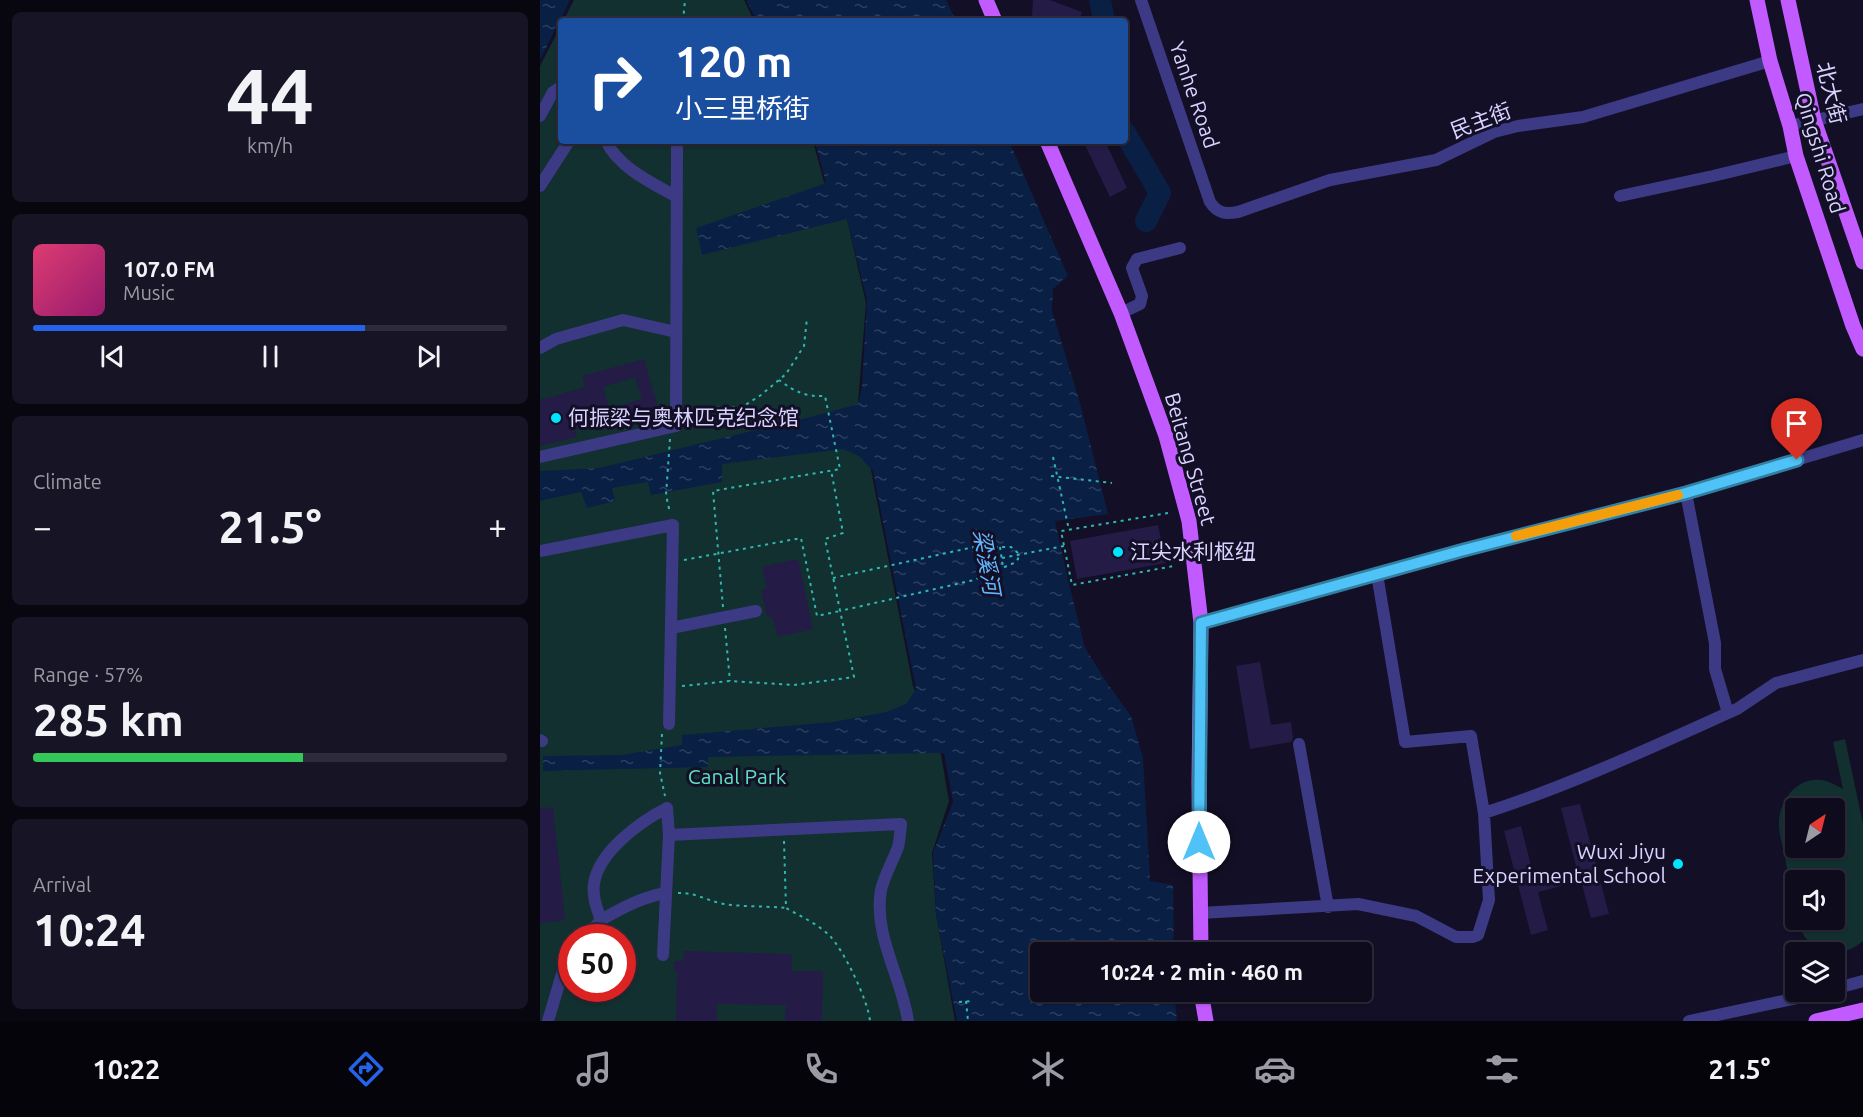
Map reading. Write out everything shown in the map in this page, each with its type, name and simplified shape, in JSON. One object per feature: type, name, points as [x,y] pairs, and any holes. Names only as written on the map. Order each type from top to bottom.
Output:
[{"type":"main road","points":[[986,0],[994,18]]},
{"type":"main road","name":"Qingshi Road","points":[[1757,0],[1770,61],[1790,126],[1796,156],[1863,349]]},
{"type":"main road","name":"北大街","points":[[1788,0],[1814,120],[1863,262]]},
{"type":"main road","name":"Beitang Street","points":[[1048,144],[1121,313],[1166,436],[1189,521],[1201,623],[1199,782],[1201,942]]},
{"type":"main road","points":[[1203,1002],[1206,1021]]},
{"type":"main road","points":[[1816,1021],[1863,1010]]},
{"type":"street","name":"Yanhe Road","points":[[1141,0],[1210,202]]},
{"type":"street","name":"民主街","points":[[1210,202],[1215,209],[1225,214],[1238,212],[1330,180],[1436,160],[1502,130],[1583,117],[1770,61]]},
{"type":"street","points":[[540,116],[553,92],[558,89]]},
{"type":"street","points":[[1790,126],[1863,109]]},
{"type":"street","points":[[540,186],[567,144]]},
{"type":"street","points":[[608,144],[622,162],[643,178],[676,197]]},
{"type":"street","points":[[540,457],[676,426],[677,145]]},
{"type":"street","points":[[1620,196],[1796,156]]},
{"type":"street","points":[[1121,313],[1140,304],[1143,296],[1132,268],[1137,259],[1180,248]]},
{"type":"street","points":[[540,348],[556,339],[622,320],[676,332]]},
{"type":"street","points":[[1201,623],[1686,493],[1863,440]]},
{"type":"street","points":[[1686,493],[1715,643],[1715,669],[1728,713]]},
{"type":"street","points":[[540,551],[673,525],[669,724]]},
{"type":"street","points":[[1200,913],[1358,904],[1416,916],[1456,937],[1473,938],[1478,935],[1490,900],[1484,813],[1472,736],[1405,742],[1377,574]]},
{"type":"street","points":[[671,628],[756,611]]},
{"type":"street","points":[[1484,813],[1597,772],[1728,713],[1776,683],[1863,660]]},
{"type":"street","points":[[1299,744],[1328,907]]},
{"type":"street","points":[[601,920],[595,904],[594,885],[598,868],[608,854],[633,830],[654,814],[667,808],[669,835],[663,955]]},
{"type":"street","points":[[669,835],[901,824],[899,845],[881,890],[881,914],[885,940],[906,1007],[908,1021]]},
{"type":"street","points":[[597,924],[629,904],[649,896],[666,893]]},
{"type":"street","points":[[1845,986],[1863,981]]},
{"type":"street","points":[[548,1021],[558,987]]},
{"type":"street","points":[[1689,1021],[1785,1002]]},
{"type":"path","points":[[683,18],[685,0]]},
{"type":"path","points":[[676,408],[742,407],[761,395],[786,375],[804,346],[807,318]]},
{"type":"path","points":[[730,681],[713,491],[840,469],[825,396],[810,396],[791,389],[779,380]]},
{"type":"path","points":[[669,441],[666,495],[673,525]]},
{"type":"path","points":[[1053,457],[1069,530]]},
{"type":"path","points":[[670,687],[730,681],[794,685],[854,677],[825,539],[843,533],[831,470]]},
{"type":"path","points":[[1051,476],[1112,483]]},
{"type":"path","points":[[1168,513],[1061,531],[1072,585],[1174,566]]},
{"type":"path","points":[[672,563],[801,538],[818,616],[974,580],[1004,568],[1018,559],[1018,553],[1011,547],[974,547],[833,578]]},
{"type":"path","points":[[1002,558],[1064,546]]},
{"type":"path","points":[[1000,547],[1004,568]]},
{"type":"path","points":[[661,735],[660,773],[667,808]]},
{"type":"path","points":[[783,830],[786,908]]},
{"type":"path","points":[[666,893],[688,892],[725,904],[786,908],[819,927],[831,937],[862,992],[870,1013],[870,1021]]},
{"type":"path","points":[[959,1002],[974,1000]]},
{"type":"path","points":[[966,1001],[968,1021]]},
{"type":"green space","points":[[574,0],[744,0],[753,18],[565,18]]},
{"type":"green space","name":"Canal Park","points":[[558,31],[558,144],[814,144],[824,182],[847,219],[866,303],[858,403],[913,686],[941,755],[949,801],[932,853],[936,914],[955,1021],[540,1021],[540,66]]},
{"type":"green space","points":[[1845,739],[1863,824],[1863,941],[1845,951],[1845,942],[1809,942],[1801,930],[1845,930],[1845,870],[1787,870],[1779,825],[1779,816],[1785,800],[1785,858],[1845,858],[1845,798],[1786,798],[1796,787],[1812,780],[1830,782],[1843,789],[1833,742]]},
{"type":"water","points":[[540,0],[570,0],[561,18],[558,18],[558,24],[540,60]]},
{"type":"water","points":[[746,0],[946,0],[955,18],[755,18]]},
{"type":"water","name":"梁溪河","points":[[816,144],[1010,144],[1068,276],[1053,289],[1052,311],[1080,403],[1108,514],[1055,521],[1067,576],[1085,648],[1131,716],[1143,758],[1150,881],[1173,885],[1174,942],[1030,942],[1030,1002],[1175,1002],[1177,1021],[957,1021],[936,915],[933,853],[953,802],[944,753],[708,757],[708,767],[543,771],[543,756],[621,755],[682,745],[682,735],[833,722],[886,712],[906,704],[916,689],[873,471],[859,456],[843,449],[722,464],[722,482],[651,495],[648,482],[612,488],[615,501],[587,508],[581,492],[540,501],[540,471],[599,468],[858,404],[862,388],[867,300],[847,219],[702,255],[696,228],[826,183]]},
{"type":"building","points":[[1033,0],[1050,0],[1082,12],[1080,18],[1032,16]]},
{"type":"building","points":[[1084,144],[1106,144],[1127,188],[1110,197]]},
{"type":"building","points":[[644,359],[658,407],[575,430],[577,437],[540,446],[540,400],[585,387],[582,376]],"holes":[[[635,377],[642,399],[609,409],[603,387]]]},
{"type":"building","name":"江尖水利枢纽","points":[[1158,525],[1166,563],[1077,579],[1070,541]]},
{"type":"building","points":[[798,559],[813,629],[778,637],[772,617],[767,617],[761,590],[767,588],[762,567]]},
{"type":"building","points":[[1260,662],[1271,725],[1291,722],[1293,738],[1291,742],[1250,749],[1236,666]]},
{"type":"building","points":[[1580,804],[1609,914],[1591,918],[1581,881],[1538,892],[1548,930],[1531,935],[1504,831],[1521,826],[1535,881],[1577,870],[1561,808]]},
{"type":"building","points":[[553,807],[565,920],[540,923],[540,809]]},
{"type":"building","points":[[684,951],[792,954],[791,971],[823,971],[822,1021],[785,1021],[786,1005],[717,1004],[717,1021],[676,1021],[677,972],[674,972],[674,961],[683,961]]},
{"type":"waterway","points":[[1100,0],[1103,18]]},
{"type":"waterway","points":[[1128,138],[1160,193],[1146,221]]},
{"type":"slow traffic","points":[[1516,536],[1678,495]]},
{"type":"place","name":"何振梁与奥林匹克纪念馆","points":[[556,418]]},
{"type":"place","name":"江尖水利枢纽","points":[[1118,552]]},
{"type":"place","name":"Wuxi Jiyu Experimental School","points":[[1678,864]]},
{"type":"route","points":[[1199,842],[1201,623],[1464,550],[1686,493],[1797,460]]}]
